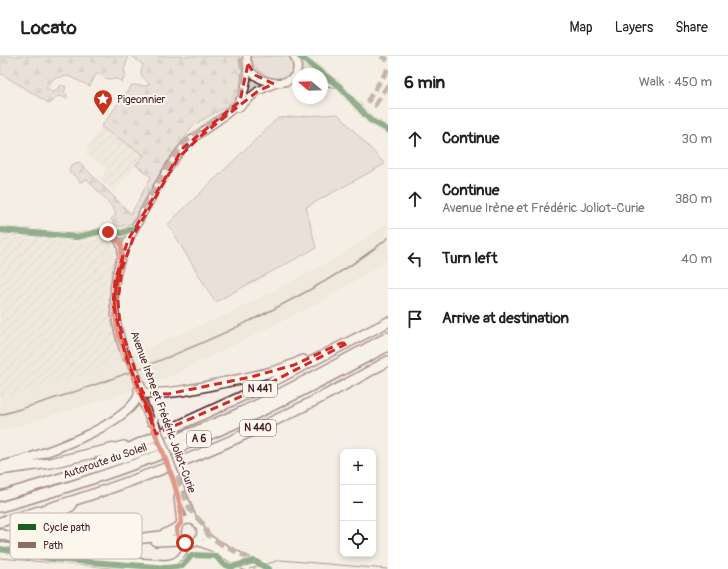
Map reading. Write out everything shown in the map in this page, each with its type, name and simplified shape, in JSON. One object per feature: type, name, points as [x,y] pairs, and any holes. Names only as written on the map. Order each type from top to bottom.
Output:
[{"type":"highway","name":"N 441","points":[[67,477],[267,385],[388,322]]},
{"type":"highway","name":"Autoroute du Soleil","points":[[0,496],[104,466],[174,440],[237,414],[288,390],[388,337]]},
{"type":"highway","points":[[141,391],[168,394],[251,377],[294,365],[340,343],[348,343]]},
{"type":"highway","name":"Autoroute du Soleil","points":[[0,507],[84,482],[182,446],[287,399],[388,346]]},
{"type":"highway","name":"N 440","points":[[30,513],[108,490],[236,439],[298,409],[388,361]]},
{"type":"highway","points":[[372,370],[388,365]]},
{"type":"highway","points":[[0,470],[50,463],[94,454],[169,430]]},
{"type":"highway","points":[[59,513],[108,490]]},
{"type":"highway","name":"N 440","points":[[0,522],[10,519]]},
{"type":"highway","points":[[142,538],[161,536],[179,525]]},
{"type":"highway","points":[[0,534],[10,537]]},
{"type":"highway","points":[[142,543],[167,540],[184,542]]},
{"type":"main road","points":[[290,80],[297,67],[294,56]]},
{"type":"main road","points":[[246,59],[255,75],[274,84]]},
{"type":"main road","name":"Avenue Irène et Frédéric Joliot-Curie","points":[[193,520],[189,514],[127,356],[114,315],[115,280],[122,256],[134,228],[167,171],[183,148],[202,130],[228,113],[240,102],[245,86],[246,59]]},
{"type":"main road","name":"Avenue Irène et Frédéric Joliot-Curie","points":[[127,356],[120,326],[118,293],[122,269],[134,234],[169,174],[188,147],[231,115],[258,91],[274,84],[290,80]]},
{"type":"main road","points":[[0,466],[55,449],[99,428],[129,409],[137,401],[141,391]]},
{"type":"main road","name":"Avenue Irène et Frédéric Joliot-Curie","points":[[175,479],[181,508],[179,525]]},
{"type":"main road","points":[[197,541],[201,533],[200,526],[193,520],[186,520],[179,525],[177,534],[184,542],[197,541],[214,548],[250,569]]},
{"type":"main road","points":[[201,533],[210,540],[262,569]]},
{"type":"street","points":[[299,56],[339,86],[370,120],[388,130]]},
{"type":"street","points":[[328,83],[339,86]]},
{"type":"street","points":[[0,230],[77,237],[102,231],[122,233],[134,228]]},
{"type":"street","points":[[108,232],[118,240],[121,245],[122,256]]},
{"type":"street","points":[[105,559],[165,563],[173,562],[180,559],[184,542]]},
{"type":"street","points":[[0,545],[10,547]]},
{"type":"highlighted area","points":[[248,64],[255,75],[274,84],[258,91],[202,135],[178,158],[135,233],[122,269],[118,301],[120,326],[143,393],[168,394],[251,377],[294,365],[341,343],[348,343],[260,388],[156,434],[126,357],[113,304],[115,281],[128,240],[183,148],[240,101]]},
{"type":"shaded area","points":[[101,127],[144,155],[114,192],[99,179],[107,169],[85,153]]},
{"type":"shaded area","points":[[388,222],[388,258],[382,264],[320,302],[173,375],[145,387],[130,355],[235,311],[342,255]]},
{"type":"shaded area","points":[[0,235],[82,243],[105,237],[114,247],[115,266],[109,295],[110,316],[123,358],[81,376],[0,399]]},
{"type":"shaded area","points":[[123,358],[135,390],[0,431],[0,399],[81,376]]},
{"type":"green space","points":[[1,56],[126,56],[128,58],[124,70],[126,74],[122,82],[117,79],[108,79],[97,73],[90,86],[68,76],[54,78],[46,88],[53,93],[61,85],[66,87],[64,92],[67,95],[67,98],[58,96],[50,104],[0,73]]},
{"type":"green space","points":[[132,56],[240,56],[243,75],[241,85],[227,106],[192,126],[133,223],[121,226],[115,225],[111,219],[116,215],[114,209],[87,179],[80,182],[77,177],[69,172],[71,165],[79,162],[131,214],[151,177],[136,165],[144,155],[101,127],[132,85],[146,86],[149,84],[141,74],[143,65]]},
{"type":"green space","points":[[287,56],[293,60],[292,69],[289,75],[283,78],[276,79],[268,77],[255,65],[251,57]]},
{"type":"green space","points":[[300,60],[312,68],[301,68]]},
{"type":"green space","points":[[252,78],[262,84],[248,96],[246,95]]},
{"type":"green space","points":[[338,114],[385,164],[306,207],[316,248],[215,302],[168,224],[278,118]]},
{"type":"tram line","points":[[0,558],[10,559]]},
{"type":"tram line","points":[[11,559],[124,569]]},
{"type":"tram line","points":[[249,569],[280,560],[387,569]]},
{"type":"railway","points":[[0,415],[101,383],[200,344],[280,306],[328,279],[359,260],[388,238]]},
{"type":"marked path","points":[[116,242],[122,237],[122,230],[130,227],[137,218],[160,179],[178,152],[189,139],[235,103],[241,91],[243,76],[240,56]]},
{"type":"marked path","points":[[381,56],[388,60]]},
{"type":"marked path","points":[[388,69],[368,100],[375,105],[388,85]]},
{"type":"marked path","points":[[176,478],[178,479],[190,510],[203,524],[208,535],[221,544],[254,561]]},
{"type":"cycle path","points":[[299,56],[339,86],[370,120],[388,130]]},
{"type":"cycle path","points":[[0,230],[77,237],[102,231],[122,233],[134,228]]},
{"type":"cycle path","points":[[0,549],[10,551]]},
{"type":"cycle path","points":[[53,559],[168,568],[182,566],[192,555],[216,556],[222,563],[231,567],[254,561],[269,569]]},
{"type":"place","name":"Pigeonnier","points":[[103,116]]},
{"type":"route","points":[[108,232],[118,240],[121,245],[122,256],[115,280],[114,304],[114,315],[119,337],[173,479],[181,508],[181,523],[177,528],[177,534],[178,538],[185,543]]}]
